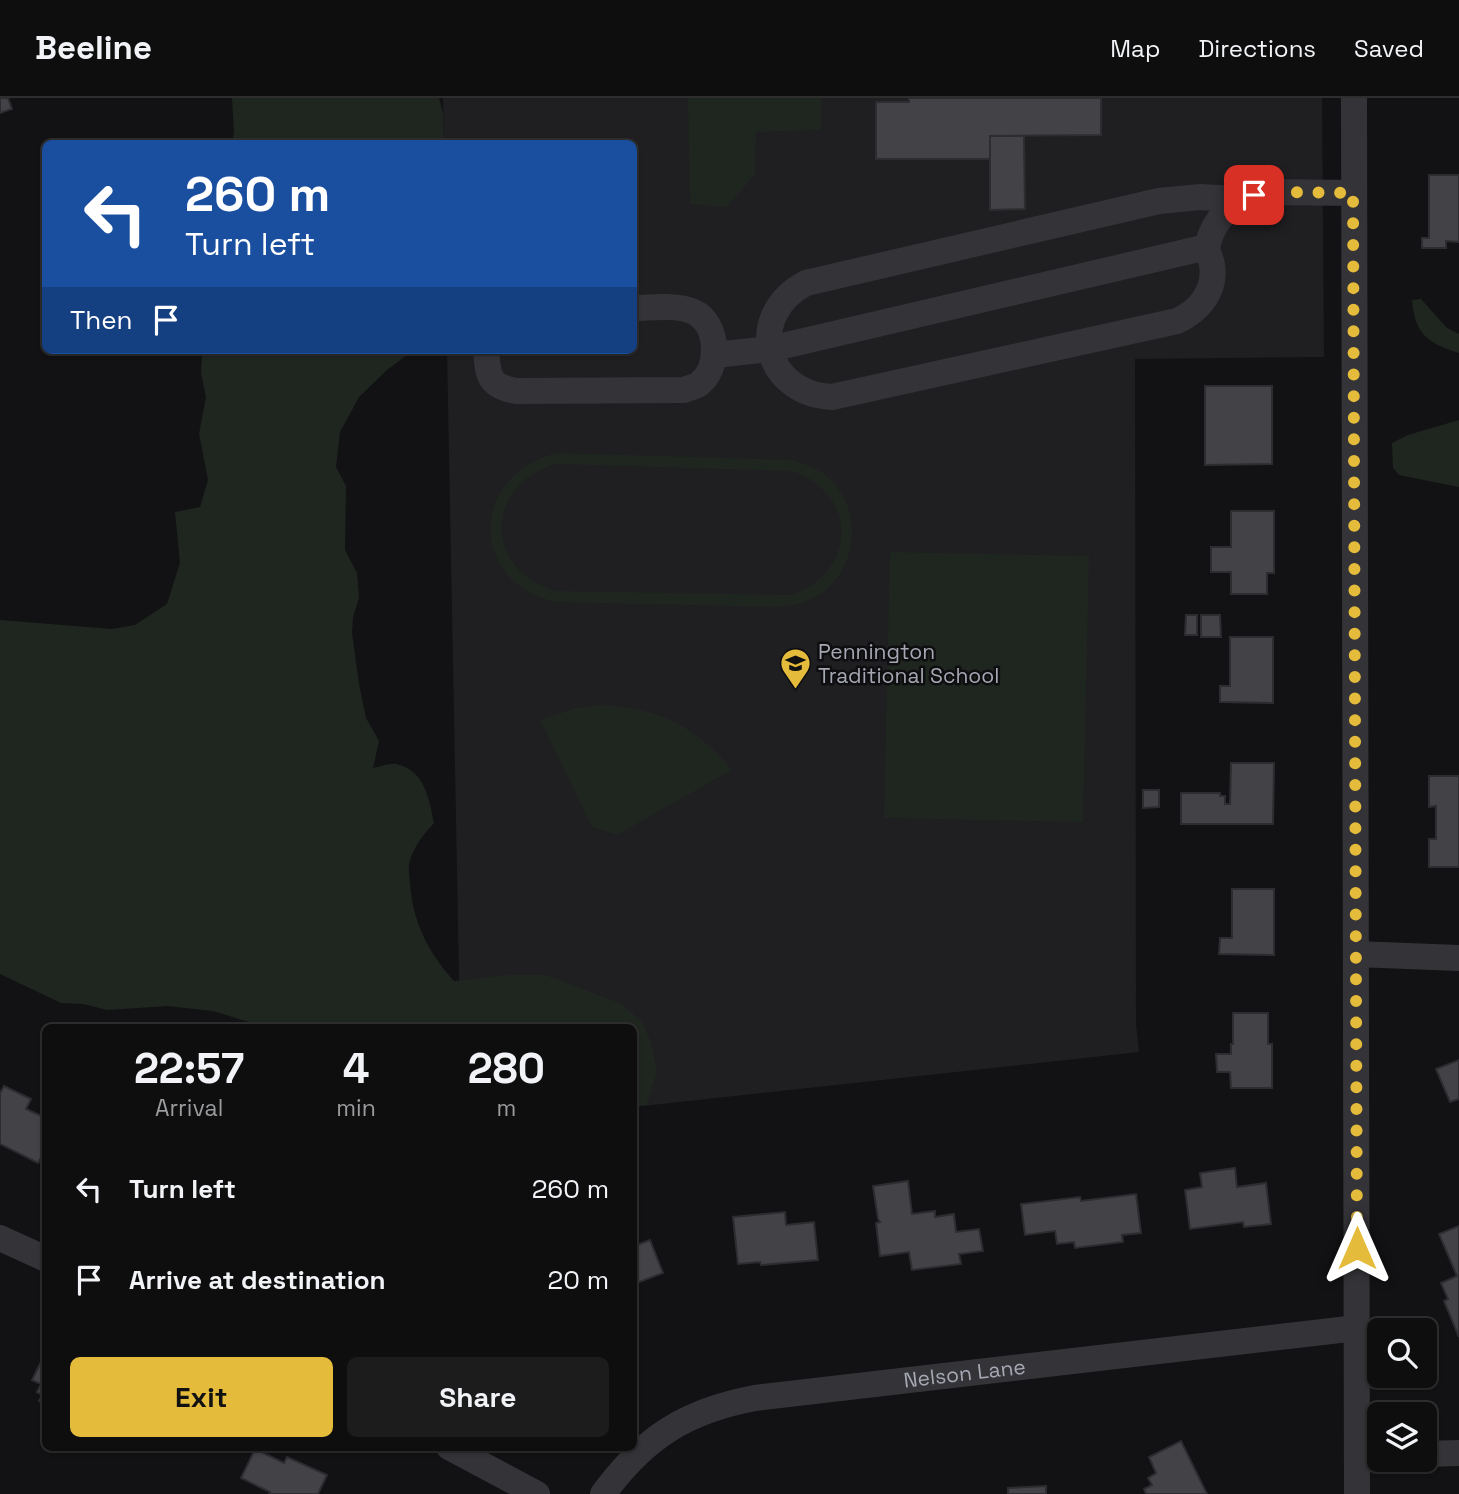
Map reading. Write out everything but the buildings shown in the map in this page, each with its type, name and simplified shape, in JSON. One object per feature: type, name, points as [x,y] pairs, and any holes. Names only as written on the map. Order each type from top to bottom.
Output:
[{"type":"street","points":[[1354,98],[1357,1328],[1367,1445]]},
{"type":"street","points":[[1237,199],[1217,219],[1207,247],[1213,271],[1207,296],[1199,307],[1177,321],[832,397],[804,392],[792,385],[782,375],[770,349],[771,322],[776,309],[794,289],[806,283],[1159,201],[1200,197],[1237,199],[1271,192],[1353,193]]},
{"type":"street","points":[[715,355],[770,349],[1207,247]]},
{"type":"street","points":[[486,354],[488,375],[497,386],[516,391],[684,390],[701,383],[715,355],[709,326],[699,314],[684,308],[637,308]]},
{"type":"street","points":[[1356,954],[1459,958]]},
{"type":"street","points":[[0,1238],[42,1257]]},
{"type":"street","name":"Nelson Lane","points":[[603,1494],[630,1460],[664,1432],[689,1417],[721,1405],[755,1398],[1357,1328]]},
{"type":"street","points":[[456,1451],[537,1494]]},
{"type":"street","points":[[1437,1454],[1459,1453]]},
{"type":"street","points":[[1357,1494],[1367,1460]]},
{"type":"shaded area","points":[[232,98],[439,98],[443,113],[444,140],[233,140]]},
{"type":"shaded area","name":"Pennington Traditional School","points":[[443,98],[1322,98],[1324,357],[1135,359],[1136,1024],[1139,1052],[637,1107],[637,1024],[460,1024],[447,354],[637,354],[637,140],[444,140]]},
{"type":"shaded area","points":[[688,98],[821,98],[821,130],[756,132],[755,175],[726,207],[690,204]]},
{"type":"shaded area","points":[[1421,299],[1447,328],[1459,334],[1459,353],[1431,341],[1420,330],[1412,300]]},
{"type":"shaded area","points":[[202,354],[409,354],[388,369],[359,397],[340,432],[336,467],[346,486],[345,550],[357,573],[359,598],[353,617],[352,633],[359,684],[366,718],[379,741],[373,768],[396,764],[413,772],[424,787],[434,823],[417,845],[409,863],[411,896],[418,923],[436,959],[454,981],[509,975],[546,975],[622,1004],[642,1022],[651,1042],[657,1071],[647,1105],[637,1107],[637,1024],[255,1024],[213,1011],[168,1006],[107,1010],[83,1004],[61,1003],[0,974],[0,620],[112,629],[135,625],[167,604],[180,563],[175,512],[200,507],[208,480],[199,434],[206,397],[201,373]]},
{"type":"shaded area","points":[[1459,420],[1459,487],[1399,475],[1393,468],[1392,443],[1408,435]]},
{"type":"shaded area","points":[[557,453],[794,460],[823,473],[837,487],[847,504],[851,542],[847,560],[838,577],[824,591],[807,601],[787,606],[555,602],[526,591],[506,573],[494,552],[490,528],[495,504],[507,482],[528,465]],"holes":[[[557,464],[792,471],[814,482],[829,497],[839,514],[841,533],[838,552],[828,569],[813,584],[791,595],[556,591],[532,580],[515,565],[505,547],[502,527],[505,507],[516,489],[533,474]]]},
{"type":"shaded area","points":[[890,552],[1089,556],[1083,822],[884,818]]},
{"type":"shaded area","points":[[601,705],[640,710],[674,722],[704,741],[732,770],[617,835],[592,827],[540,720],[575,708]]},
{"type":"place","name":"Pennington Traditional School","points":[[795,691]]},
{"type":"route","points":[[1254,195],[1271,192],[1353,193],[1357,1248]]}]
